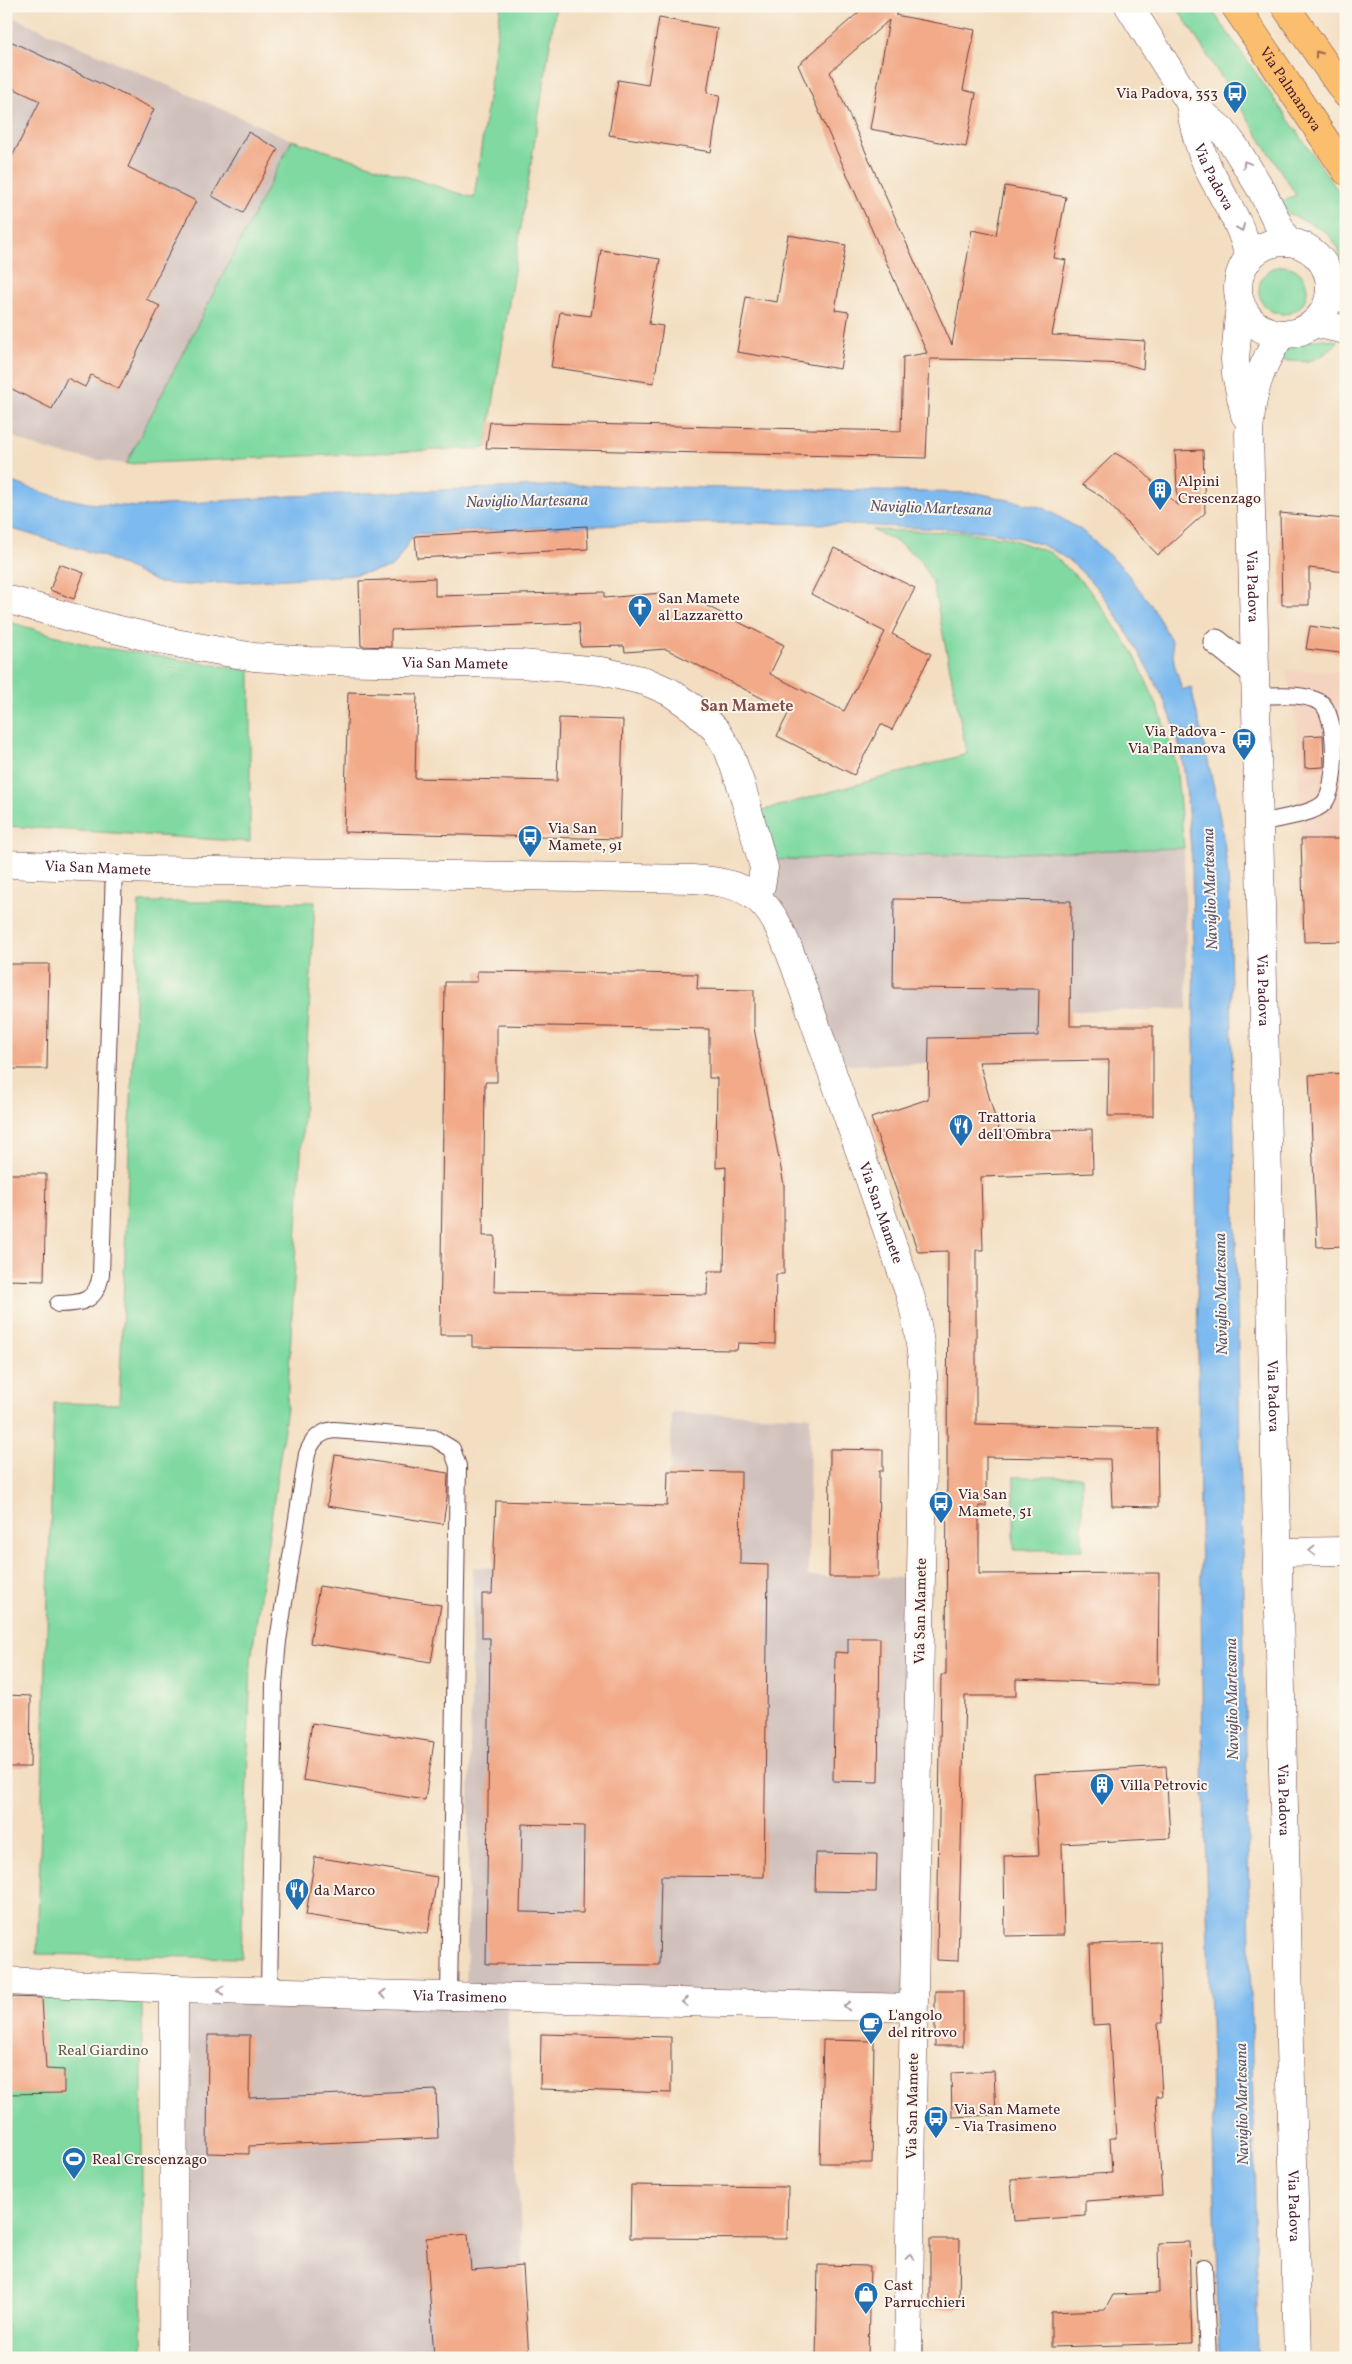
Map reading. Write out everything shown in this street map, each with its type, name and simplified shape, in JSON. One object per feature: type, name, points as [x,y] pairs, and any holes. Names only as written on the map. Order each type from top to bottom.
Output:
[{"type":"highway","name":"Via Palmanova","points":[[1235,6],[1346,171]]},
{"type":"highway","points":[[1285,6],[1346,94]]},
{"type":"street","name":"Via Padova","points":[[1130,6],[1190,103],[1222,130],[1235,147],[1262,191],[1287,242]]},
{"type":"street","name":"Via Padova","points":[[1190,103],[1197,142],[1211,173],[1238,220],[1249,259],[1239,279],[1240,303],[1236,374],[1248,434]]},
{"type":"street","points":[[1240,303],[1248,317],[1256,325],[1266,331],[1281,334],[1300,332],[1314,323],[1338,296],[1318,256],[1303,246],[1287,242],[1267,245],[1249,259]]},
{"type":"street","points":[[1314,323],[1346,330]]},
{"type":"street","name":"Via Padova","points":[[1281,334],[1257,379],[1250,407],[1248,434],[1298,2358]]},
{"type":"street","name":"Via San Mamete","points":[[6,599],[106,627],[254,657],[310,661],[513,664],[601,671],[645,681],[670,692],[693,708],[716,730],[728,749],[741,785],[764,868],[761,886],[756,897]]},
{"type":"street","points":[[1216,642],[1255,684]]},
{"type":"street","name":"Via San Mamete","points":[[6,864],[114,869],[693,879],[737,885],[756,897],[776,922],[787,946],[910,1295],[921,1342],[924,1396],[908,2358]]},
{"type":"street","points":[[1278,1552],[1346,1551]]},
{"type":"street","name":"Via Trasimeno","points":[[6,1981],[269,1992],[914,2008]]},
{"type":"street","points":[[173,2358],[174,1989]]},
{"type":"lane","points":[[1255,684],[1321,703],[1329,711],[1332,723],[1334,778],[1324,804],[1314,810],[1259,823]]},
{"type":"lane","points":[[58,1304],[76,1303],[92,1297],[96,1291],[101,1274],[114,869]]},
{"type":"lane","points":[[269,1992],[271,1732],[278,1641],[307,1454],[314,1439],[334,1430],[434,1438],[452,1448],[458,1466],[449,1996]]},
{"type":"lane","points":[[1204,2267],[1208,2358]]},
{"type":"shaded area","points":[[6,14],[292,140],[126,464],[65,455],[35,446],[6,434]]},
{"type":"shaded area","points":[[1286,670],[1346,672],[1346,839],[1301,839],[1297,724]]},
{"type":"shaded area","points":[[1184,848],[1187,1009],[1070,1011],[1070,1061],[829,1065],[761,886],[762,861]]},
{"type":"shaded area","points":[[672,1413],[810,1416],[808,1576],[921,1578],[913,2008],[466,1997],[473,1567],[668,1572]]},
{"type":"shaded area","points":[[179,1996],[507,2003],[529,2358],[177,2358]]},
{"type":"green space","points":[[501,6],[556,6],[486,448],[126,464],[292,140],[474,198]]},
{"type":"green space","points":[[1176,6],[1209,6],[1346,202],[1346,277],[1339,251],[1331,238],[1318,227],[1286,212],[1282,201],[1296,195]]},
{"type":"green space","points":[[1278,266],[1288,266],[1297,270],[1303,276],[1306,281],[1306,299],[1297,310],[1288,314],[1278,314],[1269,310],[1263,304],[1259,295],[1259,285],[1263,276],[1269,270]]},
{"type":"green space","points":[[1324,339],[1338,341],[1326,353],[1313,360],[1299,362],[1282,360],[1279,354],[1301,343]]},
{"type":"green space","points":[[872,530],[964,532],[1008,538],[1051,553],[1087,587],[1133,652],[1159,710],[1176,764],[1184,848],[775,860],[761,811],[967,754],[933,584],[920,559],[894,540]]},
{"type":"green space","points":[[6,621],[91,646],[250,670],[250,842],[6,826]]},
{"type":"green space","points":[[139,902],[315,902],[287,1407],[251,1660],[241,1958],[37,1954],[54,1403],[119,1404]]},
{"type":"green space","points":[[1014,1477],[1082,1477],[1082,1550],[1014,1550]]},
{"type":"green space","name":"Real Crescenzago","points":[[6,1997],[142,2002],[142,2358],[6,2358]]},
{"type":"water","name":"Naviglio Martesana","points":[[6,480],[51,495],[87,503],[136,507],[291,496],[572,485],[978,493],[1044,508],[1081,530],[1123,568],[1151,605],[1172,642],[1174,663],[1182,690],[1191,687],[1219,814],[1229,891],[1258,2358],[1219,2358],[1203,1758],[1192,860],[1188,806],[1181,752],[1171,717],[1135,646],[1113,611],[1079,569],[1051,549],[1031,541],[987,532],[838,524],[656,524],[414,534],[395,564],[390,568],[353,575],[187,585],[159,583],[103,556],[6,527]]},
{"type":"building","points":[[866,6],[905,6],[895,15],[975,30],[963,90],[976,93],[966,147],[870,129],[889,20],[830,72],[952,345],[972,230],[996,235],[1005,186],[1066,197],[1054,258],[1066,260],[1052,335],[1145,341],[1143,369],[1126,364],[930,359],[926,458],[486,448],[490,422],[901,431],[903,357],[927,353],[798,65]]},
{"type":"building","points":[[659,18],[717,28],[707,93],[720,95],[711,152],[609,135],[618,80],[648,85]]},
{"type":"building","points":[[6,39],[154,109],[128,167],[196,201],[146,299],[160,306],[119,389],[91,375],[85,387],[67,378],[52,409],[6,386],[6,169],[40,101],[6,85]]},
{"type":"building","points":[[248,132],[278,149],[243,213],[212,196]]},
{"type":"building","points":[[788,235],[846,245],[835,310],[849,312],[840,369],[737,352],[746,297],[777,302]]},
{"type":"building","points":[[601,250],[660,259],[649,324],[663,326],[654,383],[551,367],[560,312],[591,316]]},
{"type":"building","name":"Alpini Crescenzago","points":[[1203,450],[1205,513],[1158,555],[1102,497],[1082,485],[1115,453],[1136,465],[1178,506],[1175,451]]},
{"type":"building","points":[[1280,513],[1346,519],[1346,572],[1309,568],[1309,605],[1282,605]]},
{"type":"building","points":[[587,526],[588,549],[417,558],[415,536]]},
{"type":"building","points":[[834,548],[915,588],[892,634],[931,654],[892,730],[881,724],[854,775],[777,736],[789,712],[666,649],[625,652],[624,646],[581,647],[579,623],[391,630],[391,647],[361,646],[359,581],[435,578],[435,596],[604,592],[604,598],[662,593],[663,604],[701,603],[784,645],[770,674],[844,711],[885,632],[811,594]]},
{"type":"building","points":[[59,564],[84,573],[74,599],[50,590]]},
{"type":"building","points":[[1310,626],[1344,631],[1340,653],[1306,649]]},
{"type":"building","points":[[348,692],[417,694],[415,778],[557,781],[559,718],[623,720],[620,839],[344,832]]},
{"type":"building","points":[[1343,734],[1346,734],[1346,766],[1344,766]]},
{"type":"building","points":[[1323,735],[1324,767],[1305,768],[1304,736]]},
{"type":"building","points":[[1301,839],[1346,839],[1346,941],[1304,942]]},
{"type":"building","points":[[894,899],[1071,901],[1070,1026],[1153,1026],[1153,1116],[1108,1116],[1109,1060],[979,1062],[999,1131],[1092,1129],[1093,1173],[981,1177],[983,1250],[976,1250],[976,1424],[1157,1428],[1158,1507],[1112,1506],[1110,1459],[986,1457],[986,1506],[979,1506],[979,1574],[1159,1573],[1158,1685],[1016,1679],[1016,1696],[965,1696],[958,1961],[937,1960],[941,1675],[946,1675],[948,1251],[918,1252],[871,1118],[928,1099],[929,1038],[1038,1036],[1039,989],[893,988]]},
{"type":"building","points":[[6,964],[49,964],[47,1069],[6,1069]]},
{"type":"building","points":[[477,971],[698,974],[697,989],[754,990],[754,1028],[784,1185],[784,1274],[776,1274],[775,1344],[738,1343],[737,1350],[472,1347],[472,1335],[440,1335],[445,982],[477,982]],"holes":[[[497,1025],[709,1029],[709,1078],[717,1078],[716,1168],[726,1167],[724,1271],[708,1271],[707,1295],[494,1292],[495,1236],[483,1236],[485,1082],[497,1082]]]},
{"type":"building","points":[[1346,1073],[1346,1246],[1317,1247],[1309,1075]]},
{"type":"building","points":[[6,1174],[46,1174],[44,1281],[6,1280]]},
{"type":"building","points":[[830,1449],[883,1450],[883,1471],[879,1471],[878,1577],[829,1577]]},
{"type":"building","points":[[335,1455],[448,1473],[443,1524],[327,1506]]},
{"type":"building","points":[[668,1471],[741,1472],[740,1564],[768,1565],[764,1877],[661,1876],[659,1965],[486,1964],[490,1638],[482,1638],[482,1594],[492,1594],[496,1501],[667,1506]],"holes":[[[522,1824],[584,1826],[583,1913],[520,1912]]]},
{"type":"building","points":[[319,1586],[441,1605],[431,1662],[310,1643]]},
{"type":"building","points":[[848,1638],[880,1638],[878,1782],[833,1781],[835,1652],[848,1653]]},
{"type":"building","points":[[6,1695],[31,1696],[30,1767],[6,1767]]},
{"type":"building","points":[[312,1723],[434,1742],[425,1800],[303,1780]]},
{"type":"building","name":"Villa Petrovic","points":[[1166,1766],[1170,1838],[1062,1844],[1064,1935],[1005,1936],[1004,1856],[1039,1855],[1034,1774]]},
{"type":"building","points":[[816,1853],[877,1854],[876,1892],[815,1891]]},
{"type":"building","points":[[315,1857],[437,1877],[428,1934],[306,1915]]},
{"type":"building","points":[[1160,1942],[1162,2023],[1158,2023],[1162,2096],[1156,2096],[1162,2196],[1085,2201],[1085,2216],[1014,2221],[1011,2179],[1112,2173],[1110,2138],[1116,2138],[1109,2024],[1093,2025],[1090,1944]]},
{"type":"building","points":[[935,1991],[963,1991],[963,2046],[935,2046]]},
{"type":"building","points":[[6,1997],[42,1998],[46,2069],[64,2070],[64,2093],[6,2094]]},
{"type":"building","points":[[541,2034],[671,2037],[671,2093],[540,2089]]},
{"type":"building","points":[[208,2035],[250,2035],[249,2098],[436,2090],[438,2138],[249,2146],[249,2154],[207,2153]]},
{"type":"building","points":[[823,2040],[874,2041],[872,2163],[820,2163]]},
{"type":"building","points":[[994,2071],[996,2115],[952,2117],[951,2073]]},
{"type":"building","points":[[631,2185],[788,2187],[787,2239],[630,2238]]},
{"type":"building","points":[[468,2234],[471,2270],[523,2266],[529,2358],[434,2358],[426,2238]]},
{"type":"building","points":[[930,2239],[960,2239],[959,2309],[930,2309]]},
{"type":"building","points":[[1189,2242],[1192,2343],[1051,2347],[1051,2312],[1105,2310],[1113,2295],[1159,2293],[1158,2243]]},
{"type":"building","points":[[818,2265],[870,2266],[868,2358],[816,2358]]},
{"type":"place","name":"Via Padova, 353","points":[[1235,114]]},
{"type":"place","name":"Alpini Crescenzago","points":[[1160,511]]},
{"type":"place","name":"San Mamete al Lazzaretto","points":[[640,628]]},
{"type":"place","name":"Via Padova - Via Palmanova","points":[[1244,761]]},
{"type":"place","name":"Via San Mamete, 91","points":[[530,858]]},
{"type":"place","name":"Trattoria dell'Ombra","points":[[961,1147]]},
{"type":"place","name":"Via San Mamete, 51","points":[[941,1524]]},
{"type":"place","name":"Villa Petrovic","points":[[1102,1806]]},
{"type":"place","name":"da Marco","points":[[297,1911]]},
{"type":"place","name":"L'angolo del ritrovo","points":[[871,2045]]},
{"type":"place","name":"Via San Mamete - Via Trasimeno","points":[[936,2139]]},
{"type":"place","name":"Real Crescenzago","points":[[74,2180]]},
{"type":"place","name":"Cast Parrucchieri","points":[[866,2315]]},
{"type":"district","name":"San Mamete","points":[[747,705]]},
{"type":"park label","name":"Real Giardino","points":[[103,2050]]}]
